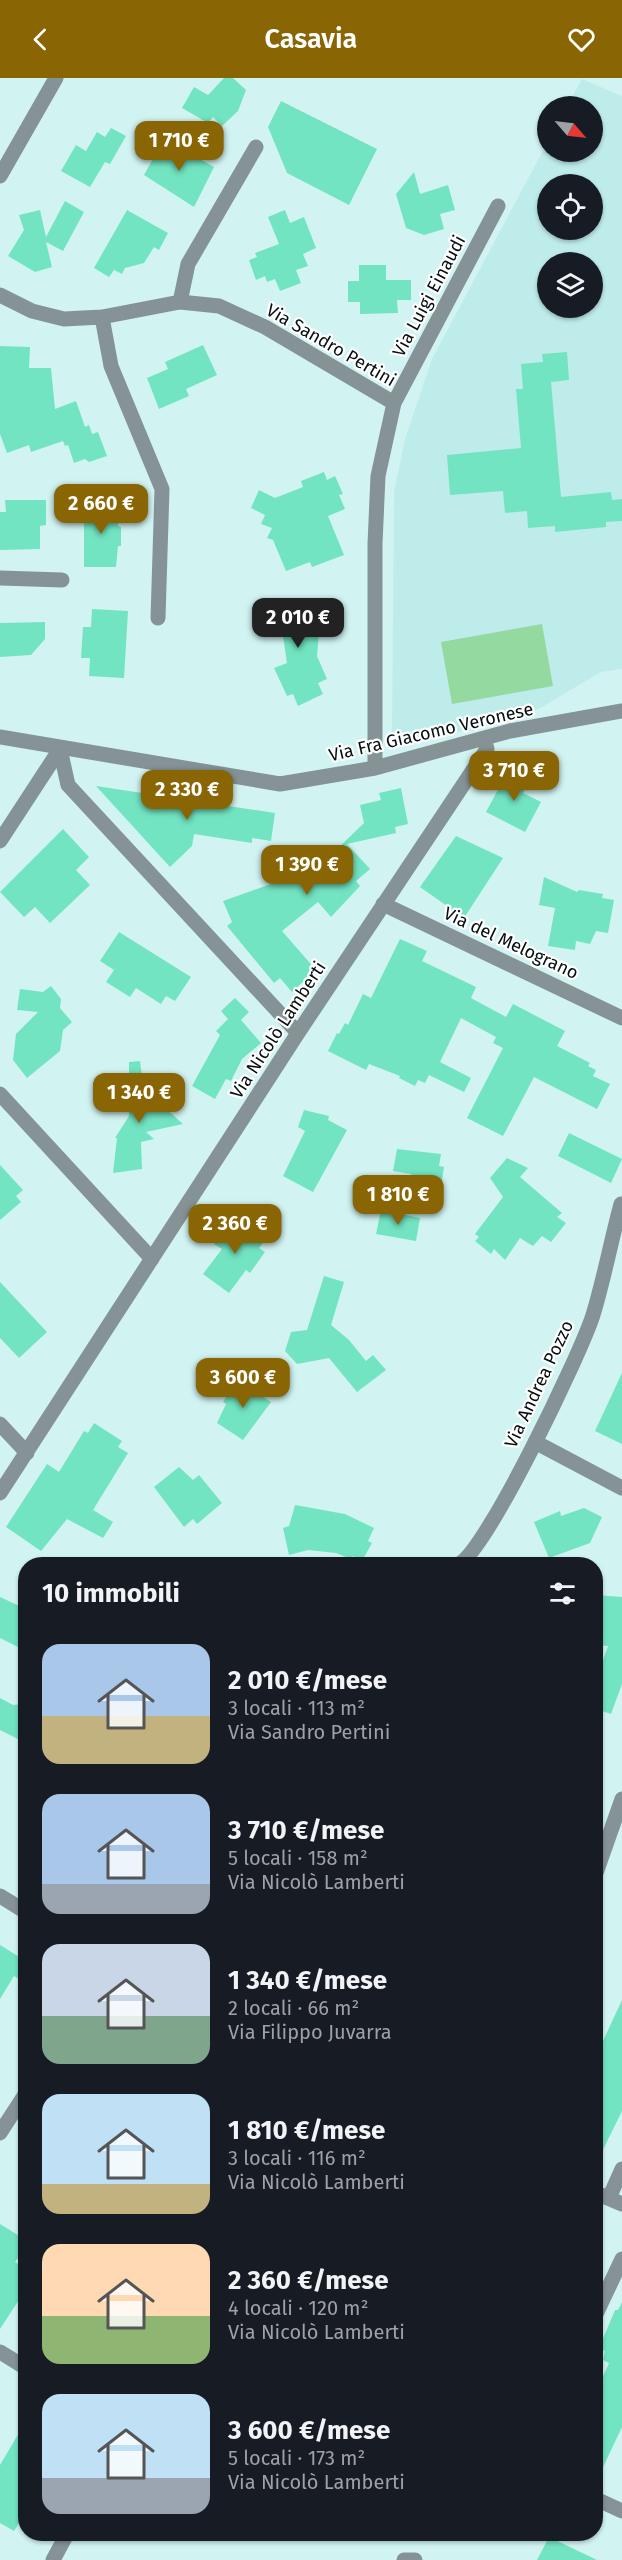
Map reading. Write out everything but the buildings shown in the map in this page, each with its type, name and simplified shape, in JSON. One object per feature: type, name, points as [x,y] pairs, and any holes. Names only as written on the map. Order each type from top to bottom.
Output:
[{"type":"street","points":[[0,176],[56,78]]},
{"type":"street","points":[[180,302],[188,264],[256,147]]},
{"type":"street","name":"Via Luigi Einaudi","points":[[394,404],[498,206]]},
{"type":"street","name":"Via Sandro Pertini","points":[[0,295],[32,311],[64,319],[102,317],[180,302],[219,306],[265,327],[394,404],[378,476],[375,544],[375,768]]},
{"type":"street","points":[[102,317],[111,366],[162,489],[158,618]]},
{"type":"street","points":[[0,578],[62,580]]},
{"type":"street","name":"Via Fra Giacomo Veronese","points":[[0,737],[60,749],[280,784],[375,768],[510,731],[622,711]]},
{"type":"street","name":"Via Nicolò Lamberti","points":[[0,1494],[298,1033],[487,749],[484,739]]},
{"type":"street","points":[[0,841],[60,749]]},
{"type":"street","points":[[60,749],[68,785],[298,1033]]},
{"type":"street","points":[[37,784],[68,785]]},
{"type":"street","name":"Via del Melograno","points":[[383,904],[622,1018]]},
{"type":"street","points":[[0,1094],[152,1259]]},
{"type":"street","name":"Via Andrea Pozzo","points":[[468,1557],[481,1541],[535,1442],[592,1317],[621,1204]]},
{"type":"street","points":[[0,1424],[27,1453]]},
{"type":"street","points":[[535,1442],[622,1488]]},
{"type":"street","points":[[603,1853],[622,1799]]},
{"type":"street","points":[[0,1896],[18,1907]]},
{"type":"street","points":[[0,2133],[18,2118]]},
{"type":"street","points":[[609,2199],[622,2169]]},
{"type":"street","points":[[603,2299],[622,2259]]},
{"type":"street","points":[[0,2352],[18,2363]]},
{"type":"street","points":[[603,2502],[622,2511]]},
{"type":"street","points":[[53,2560],[63,2541]]},
{"type":"street","points":[[404,2560],[415,2560]]},
{"type":"shaded area","points":[[582,79],[622,96],[622,669],[601,672],[542,707],[506,722],[404,743],[397,740],[392,733],[394,492],[405,439],[432,359],[537,162],[603,162],[603,96],[573,96]]},
{"type":"green space","points":[[542,624],[553,686],[452,704],[441,642]]}]
